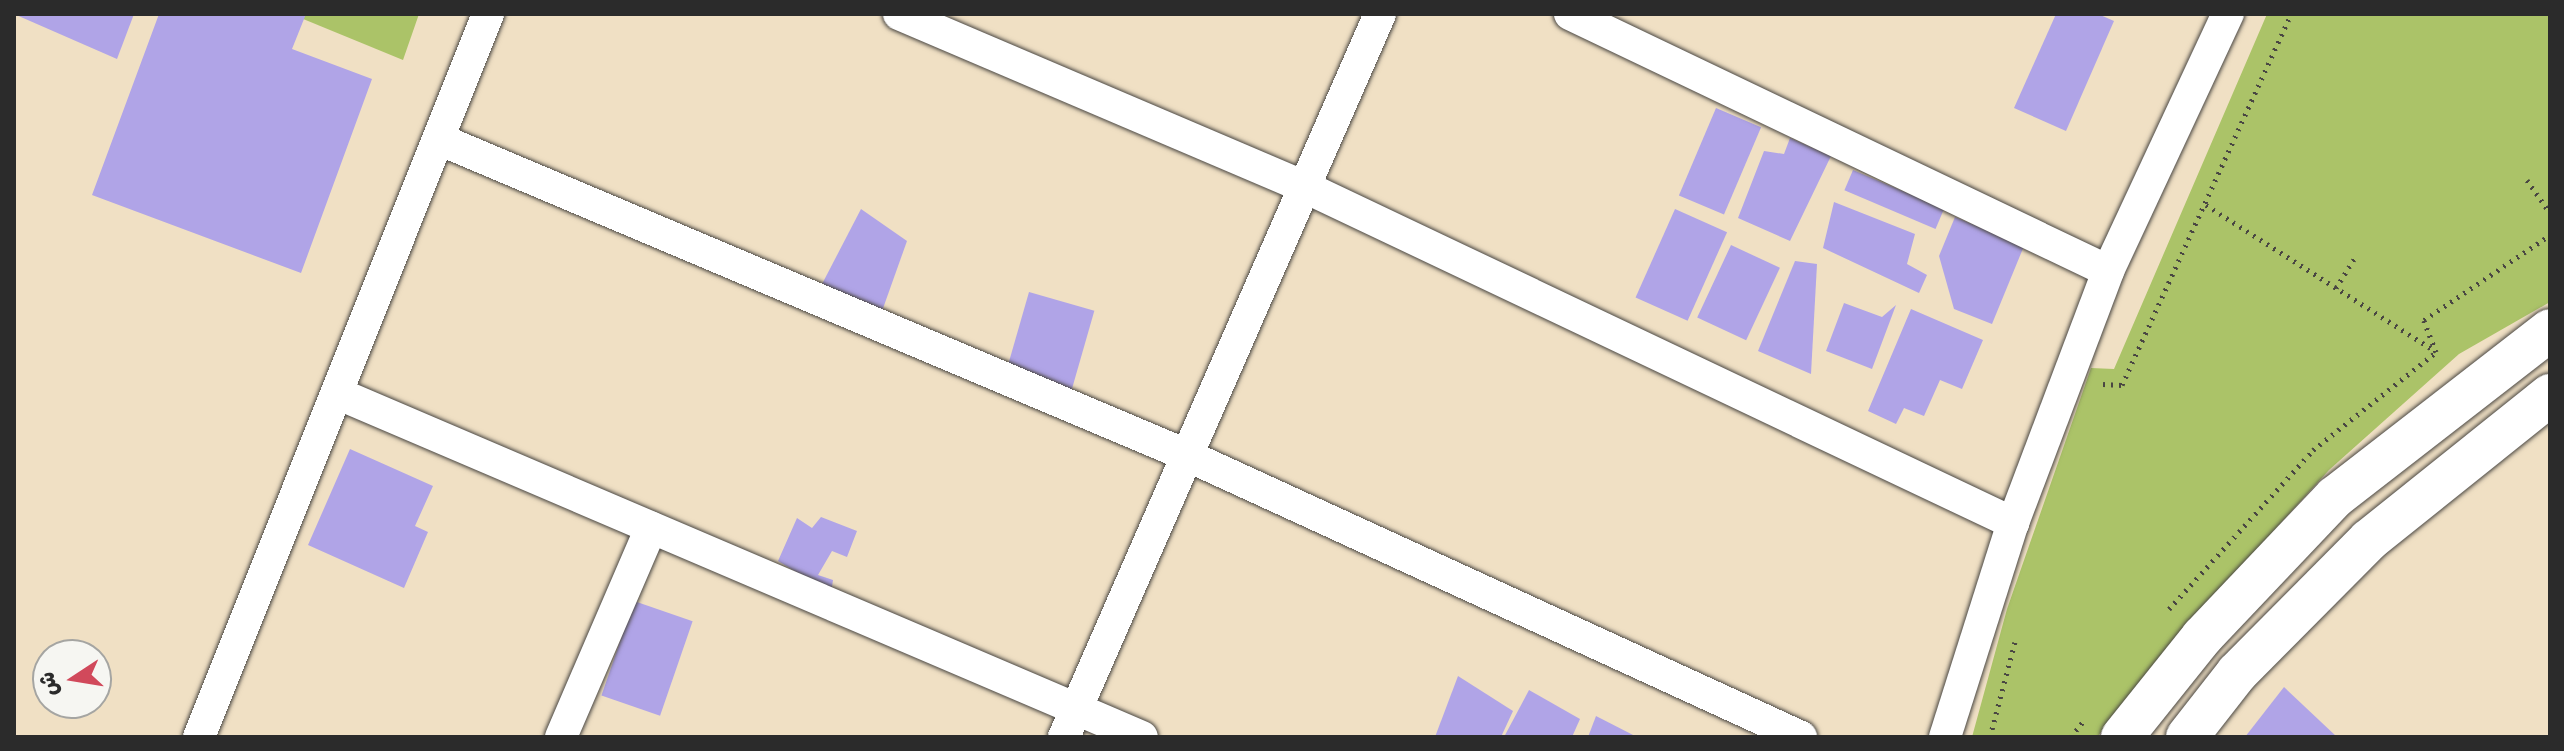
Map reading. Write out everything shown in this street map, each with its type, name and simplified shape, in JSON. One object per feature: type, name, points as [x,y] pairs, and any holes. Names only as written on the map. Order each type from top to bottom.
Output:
[{"type":"street","points":[[199,737],[441,140],[488,14]]},
{"type":"street","points":[[899,14],[1305,187],[2013,523]]},
{"type":"street","points":[[1070,724],[1184,454],[1380,14]]},
{"type":"street","points":[[1570,14],[2108,271]]},
{"type":"street","points":[[1945,737],[2013,523],[2108,271],[2228,14]]},
{"type":"street","points":[[441,140],[1184,454],[1801,737]]},
{"type":"street","points":[[2122,737],[2202,637],[2335,497],[2550,330]]},
{"type":"street","points":[[339,394],[651,528],[1070,724],[1142,737]]},
{"type":"street","points":[[2187,737],[2237,673],[2369,540],[2550,395]]},
{"type":"street","points":[[561,737],[651,528]]},
{"type":"path","points":[[2094,384],[2122,385],[2291,14]]},
{"type":"path","points":[[2527,180],[2550,213]]},
{"type":"path","points":[[2206,205],[2436,352]]},
{"type":"path","points":[[2336,288],[2356,256]]},
{"type":"path","points":[[1990,737],[2018,629]]},
{"type":"green space","points":[[291,14],[419,14],[403,60]]},
{"type":"green space","points":[[2267,14],[2550,14],[2550,302],[2459,354],[2329,470],[2206,605],[2097,737],[1972,737],[2007,609],[2091,368],[2114,369]]},
{"type":"building","points":[[14,14],[134,14],[117,59]]},
{"type":"building","points":[[159,14],[306,14],[292,49],[372,79],[301,273],[92,195]]},
{"type":"building","points":[[2056,14],[2098,14],[2114,21],[2066,131],[2014,108]]},
{"type":"building","points":[[1716,108],[1761,127],[1724,215],[1679,195]]},
{"type":"building","points":[[1790,138],[1831,156],[1790,241],[1738,218],[1764,151],[1784,154]]},
{"type":"building","points":[[1853,170],[1944,209],[1936,229],[1844,190]]},
{"type":"building","points":[[1834,202],[1915,234],[1907,264],[1927,275],[1919,293],[1823,248]]},
{"type":"building","points":[[861,209],[907,241],[881,314],[821,286]]},
{"type":"building","points":[[1675,209],[1727,232],[1688,321],[1636,298]]},
{"type":"building","points":[[1955,217],[2024,246],[1992,324],[1954,309],[1939,256]]},
{"type":"building","points":[[1731,245],[1780,268],[1746,340],[1697,318]]},
{"type":"building","points":[[1795,261],[1817,264],[1811,374],[1758,351]]},
{"type":"building","points":[[1029,292],[1094,311],[1070,396],[1004,378]]},
{"type":"building","points":[[1844,303],[1882,317],[1896,305],[1872,369],[1826,351]]},
{"type":"building","points":[[1911,309],[1983,340],[1962,389],[1940,380],[1924,416],[1904,408],[1896,424],[1868,411]]},
{"type":"building","points":[[350,449],[433,486],[415,526],[428,532],[404,588],[308,545]]},
{"type":"building","points":[[821,517],[857,531],[847,557],[832,551],[818,575],[833,580],[831,593],[778,561],[797,518],[812,528]]},
{"type":"building","points":[[634,601],[693,621],[660,716],[601,696]]},
{"type":"building","points":[[1458,676],[1513,711],[1501,737],[1435,737]]},
{"type":"building","points":[[2284,687],[2337,737],[2245,737]]},
{"type":"building","points":[[1529,690],[1580,719],[1572,737],[1504,737]]},
{"type":"building","points":[[1596,716],[1637,737],[1588,737]]}]
